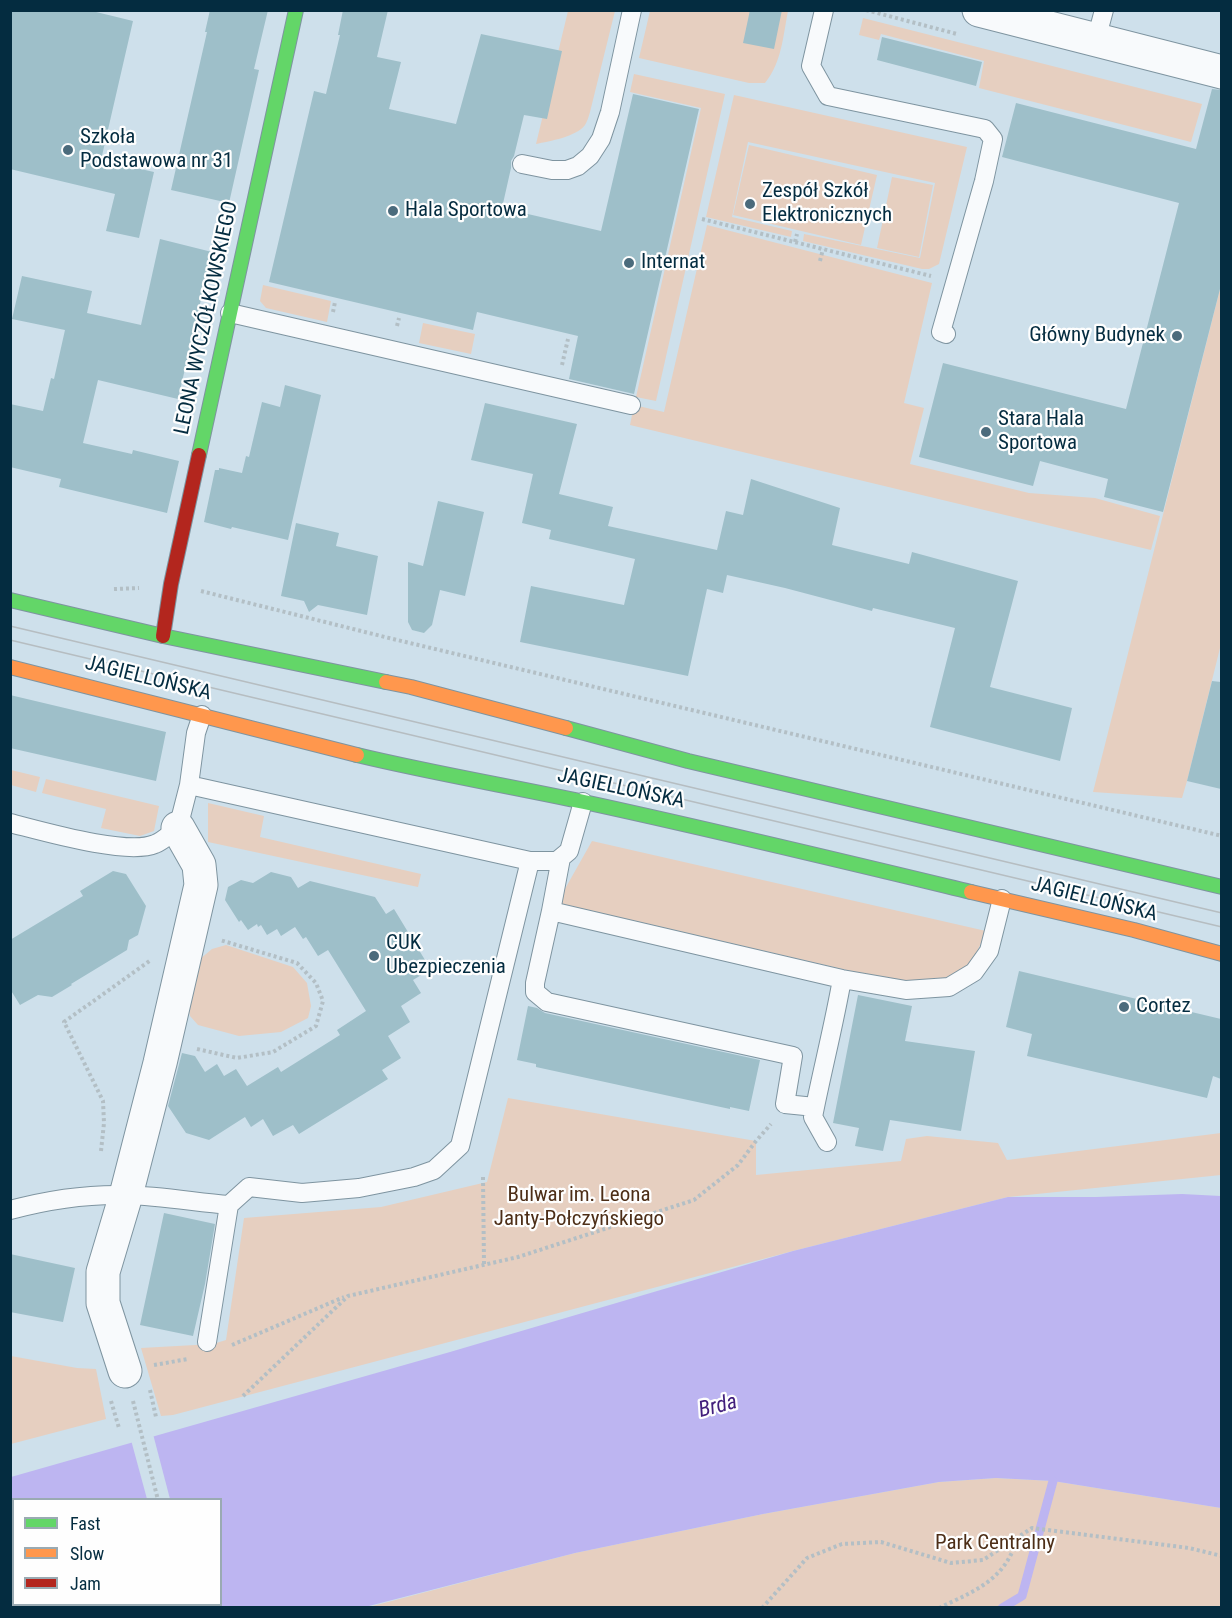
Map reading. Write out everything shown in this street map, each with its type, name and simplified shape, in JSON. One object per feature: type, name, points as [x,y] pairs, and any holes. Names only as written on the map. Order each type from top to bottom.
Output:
[{"type":"main road","name":"LEONA WYCZÓŁKOWSKIEGO","points":[[163,636],[171,584],[296,10]]},
{"type":"main road","name":"JAGIELLOŃSKA","points":[[10,600],[163,636],[411,687],[688,761],[1221,887]]},
{"type":"main road","name":"JAGIELLOŃSKA","points":[[10,667],[399,765],[583,802],[1134,930],[1221,954]]},
{"type":"street","points":[[979,10],[1100,25],[1221,72]]},
{"type":"street","points":[[136,1377],[103,1303],[103,1272],[111,1196],[165,1041],[201,885],[199,866],[178,828]]},
{"type":"lane","points":[[522,164],[552,170],[567,170],[578,166],[590,156],[601,139],[610,112],[632,10]]},
{"type":"lane","points":[[824,10],[811,66],[828,96],[985,129],[993,139],[988,181],[941,332],[946,334]]},
{"type":"lane","points":[[230,313],[631,405]]},
{"type":"lane","points":[[10,823],[68,838],[131,848],[156,844],[178,828],[189,785],[196,734],[202,715]]},
{"type":"lane","points":[[189,785],[530,861],[557,861],[569,851],[583,802]]},
{"type":"lane","points":[[561,858],[535,992],[547,1002],[793,1056],[785,1104],[815,1107]]},
{"type":"lane","points":[[215,1345],[229,1205],[249,1187],[302,1193],[359,1188],[414,1177],[434,1170],[460,1146],[530,861]]},
{"type":"lane","points":[[551,911],[842,979],[906,990],[949,987],[974,972],[990,951],[1002,899]]},
{"type":"lane","points":[[827,1142],[813,1117],[842,979]]},
{"type":"lane","points":[[10,1210],[85,1196],[229,1205]]},
{"type":"path","points":[[702,219],[937,278]]},
{"type":"path","points":[[795,242],[797,234]]},
{"type":"path","points":[[820,261],[822,249]]},
{"type":"path","points":[[112,589],[140,588],[153,581],[171,584],[1221,836]]},
{"type":"path","points":[[111,1196],[103,1101],[64,1022],[190,932],[297,963],[316,983],[322,1000],[316,1026],[273,1052],[237,1058],[165,1041]]},
{"type":"path","points":[[215,1345],[348,1296],[519,1257],[694,1200],[738,1165],[785,1104]]},
{"type":"path","points":[[483,1177],[484,1264]]},
{"type":"path","points":[[243,1396],[348,1296]]},
{"type":"path","points":[[158,1498],[136,1377],[194,1358]]},
{"type":"path","points":[[153,1401],[156,1418]]},
{"type":"path","points":[[114,1412],[119,1428]]},
{"type":"path","points":[[762,1608],[807,1558],[842,1544],[881,1542],[951,1563],[983,1560],[1032,1528],[1189,1548],[1221,1556]]},
{"type":"path","points":[[939,1608],[989,1581],[1004,1567],[1019,1537]]},
{"type":"green space","points":[[568,11],[615,11],[586,124],[576,133],[536,144]]},
{"type":"green space","points":[[650,11],[788,11],[781,48],[771,75],[765,83],[749,83],[639,58]]},
{"type":"green space","points":[[863,18],[1202,104],[1191,142],[979,88],[984,61],[881,34],[879,40],[859,35]]},
{"type":"green space","points":[[634,74],[725,94],[656,401],[636,397],[701,108],[630,92]]},
{"type":"green space","points":[[734,95],[967,147],[939,264],[929,269],[922,269],[803,241],[804,234],[920,258],[935,183],[748,142],[732,217],[792,231],[791,237],[706,217]]},
{"type":"green space","points":[[749,145],[877,175],[861,245],[733,215]]},
{"type":"green space","points":[[892,177],[933,185],[919,257],[877,248]]},
{"type":"green space","points":[[707,225],[932,283],[904,403],[924,408],[910,464],[1029,493],[1095,498],[1160,516],[1151,550],[630,425],[634,405],[664,412]]},
{"type":"green space","points":[[263,285],[331,301],[327,322],[266,308],[260,301]]},
{"type":"green space","points":[[1221,285],[1221,644],[1187,781],[1182,798],[1093,792]]},
{"type":"green space","points":[[423,323],[475,334],[471,354],[419,343]]},
{"type":"green space","points":[[11,770],[40,777],[36,792],[11,785]]},
{"type":"green space","points":[[46,779],[159,806],[154,831],[140,836],[101,828],[106,809],[42,793]]},
{"type":"green space","points":[[208,803],[264,816],[260,837],[421,874],[418,887],[208,842]]},
{"type":"green space","points":[[592,841],[986,931],[972,959],[957,977],[942,983],[911,985],[557,903]]},
{"type":"green space","points":[[226,945],[293,967],[307,983],[311,1006],[308,1018],[281,1032],[239,1036],[198,1025],[190,1016],[187,1002],[200,959],[212,949]]},
{"type":"green space","name":"Bulwar im. Leona Janty-Połczyńskiego","points":[[508,1098],[756,1141],[756,1175],[901,1161],[906,1139],[927,1136],[998,1143],[1007,1160],[1221,1133],[1221,1175],[1008,1197],[793,1251],[173,1415],[161,1416],[141,1348],[213,1344],[226,1340],[244,1218],[381,1207],[487,1182]]},
{"type":"green space","points":[[11,1356],[77,1368],[96,1369],[106,1419],[11,1444]]},
{"type":"green space","name":"Park Centralny","points":[[996,1478],[1053,1481],[1221,1508],[1221,1607],[365,1608],[575,1553],[763,1514],[939,1482]]},
{"type":"water","name":"Brda","points":[[1182,1194],[1221,1196],[1221,1508],[1053,1481],[996,1478],[939,1482],[763,1514],[575,1553],[365,1607],[11,1608],[11,1477],[793,1251],[1008,1197]]},
{"type":"pier","points":[[153,1434],[170,1498],[147,1498],[131,1440]]},
{"type":"building","name":"Szkoła Podstawowa nr 31","points":[[10,10],[88,10],[133,21],[101,160],[154,172],[139,238],[106,231],[115,194],[10,169]]},
{"type":"building","points":[[210,10],[268,10],[254,69],[259,70],[229,203],[171,190]]},
{"type":"building","points":[[343,10],[388,10],[377,57],[401,62],[389,109],[456,124],[481,34],[562,51],[547,119],[524,115],[511,161],[502,208],[601,231],[633,94],[699,109],[634,394],[569,379],[578,336],[477,312],[473,330],[269,282],[314,91],[326,94],[340,35],[338,35]]},
{"type":"building","points":[[750,10],[782,10],[774,49],[743,43]]},
{"type":"building","points":[[882,37],[982,62],[976,86],[877,60]]},
{"type":"building","name":"Główny Budynek","points":[[1212,89],[1221,90],[1221,285],[1163,512],[1104,497],[1108,479],[1040,461],[1033,486],[919,457],[943,363],[1126,409],[1179,203],[1002,157],[1016,103],[1196,149]]},
{"type":"building","points":[[160,239],[212,252],[178,399],[98,380],[83,443],[132,454],[133,450],[179,461],[167,513],[59,487],[61,479],[10,467],[10,404],[43,411],[51,378],[54,379],[65,330],[12,319],[22,276],[92,291],[87,313],[141,325]]},
{"type":"building","points":[[285,385],[321,395],[288,540],[204,522],[215,470],[219,468],[242,473],[246,456],[249,457],[262,402],[280,407]]},
{"type":"building","points":[[485,403],[577,424],[559,494],[613,507],[608,526],[717,550],[726,511],[743,515],[751,479],[840,508],[832,545],[909,564],[912,552],[1018,581],[990,687],[1072,708],[1060,761],[930,727],[955,628],[873,608],[872,611],[727,575],[723,593],[707,589],[688,676],[520,642],[531,586],[624,605],[635,559],[549,539],[551,530],[522,523],[533,474],[471,460]]},
{"type":"building","points":[[438,501],[484,512],[465,596],[440,590],[432,625],[424,633],[412,630],[408,622],[408,562],[423,566]]},
{"type":"building","points":[[296,523],[339,533],[336,546],[378,556],[367,615],[318,605],[309,612],[304,601],[281,596]]},
{"type":"building","points":[[1212,681],[1221,682],[1221,789],[1187,781]]},
{"type":"building","points":[[10,695],[166,732],[156,781],[10,748]]},
{"type":"building","points":[[113,871],[126,874],[146,906],[138,935],[129,940],[127,950],[52,997],[38,995],[20,1005],[10,989],[10,940],[83,896],[80,891]]},
{"type":"building","points":[[271,872],[291,877],[298,888],[310,881],[375,897],[386,914],[394,909],[425,960],[417,964],[423,974],[413,980],[421,993],[401,1006],[410,1022],[388,1036],[401,1058],[382,1070],[388,1079],[299,1134],[293,1125],[273,1136],[263,1119],[251,1127],[245,1117],[209,1140],[186,1133],[168,1106],[182,1053],[195,1056],[205,1072],[217,1064],[224,1076],[236,1069],[247,1086],[278,1067],[281,1072],[340,1035],[337,1030],[366,1011],[328,950],[318,956],[306,937],[303,939],[295,927],[281,936],[277,929],[267,935],[261,925],[258,927],[257,924],[248,930],[241,920],[239,922],[225,900],[228,887],[241,880],[253,883]]},
{"type":"building","points":[[1019,971],[1221,1019],[1221,1079],[1213,1076],[1207,1098],[1027,1056],[1032,1034],[1006,1027]]},
{"type":"building","points":[[858,995],[912,1006],[905,1041],[975,1051],[961,1131],[890,1120],[883,1151],[855,1146],[859,1128],[833,1123]]},
{"type":"building","points":[[528,1006],[545,1013],[760,1060],[749,1111],[730,1107],[730,1109],[536,1067],[536,1064],[517,1060]]},
{"type":"building","points":[[164,1213],[215,1224],[193,1336],[140,1325]]},
{"type":"building","points":[[10,1254],[75,1268],[63,1322],[10,1312]]},
{"type":"waterway","points":[[1002,1608],[1022,1596],[1053,1481]]},
{"type":"tram line","points":[[10,626],[1222,913]]},
{"type":"tram line","points":[[10,640],[1222,927]]},
{"type":"traffic: fast","points":[[199,455],[296,10]]},
{"type":"traffic: fast","points":[[10,600],[163,636],[386,682]]},
{"type":"traffic: fast","points":[[566,728],[688,761],[1222,887]]},
{"type":"traffic: fast","points":[[357,755],[633,813],[971,892]]},
{"type":"traffic: slow","points":[[10,667],[357,755]]},
{"type":"traffic: slow","points":[[386,682],[566,728]]},
{"type":"traffic: slow","points":[[971,892],[1134,930],[1222,954]]},
{"type":"traffic: jam","points":[[163,636],[171,584],[199,455]]},
{"type":"place","name":"Szkoła Podstawowa nr 31","points":[[68,150]]},
{"type":"place","name":"Zespół Szkół Elektronicznych","points":[[750,204]]},
{"type":"place","name":"Hala Sportowa","points":[[393,211]]},
{"type":"place","name":"Internat","points":[[629,263]]},
{"type":"place","name":"Główny Budynek","points":[[1177,336]]},
{"type":"place","name":"Stara Hala Sportowa","points":[[986,432]]},
{"type":"place","name":"CUK Ubezpieczenia","points":[[374,956]]},
{"type":"place","name":"Cortez","points":[[1124,1007]]}]
